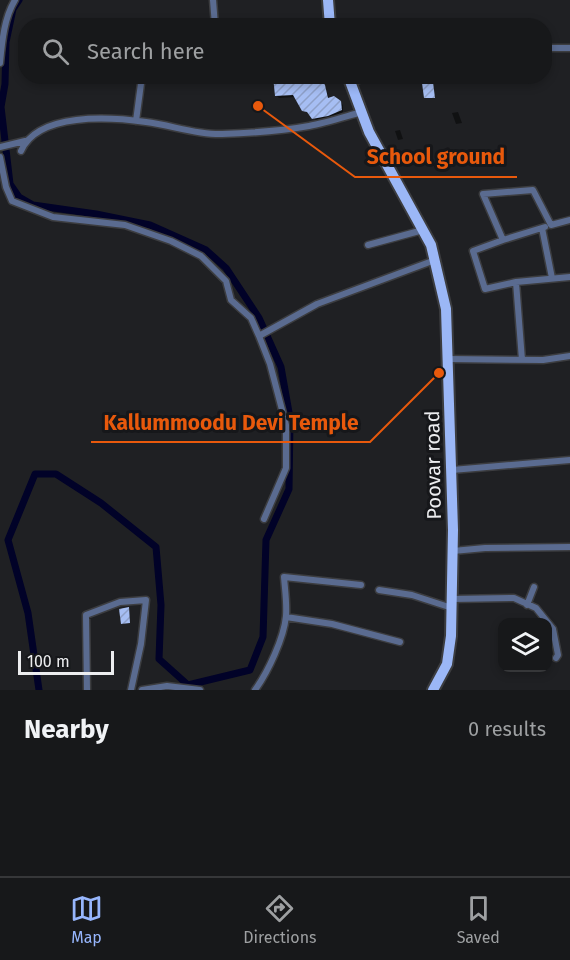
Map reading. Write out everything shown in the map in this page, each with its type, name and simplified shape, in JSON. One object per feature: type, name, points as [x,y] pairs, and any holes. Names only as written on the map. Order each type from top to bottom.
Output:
[{"type":"main road","points":[[328,0],[329,18]]},
{"type":"main road","name":"Poovar road","points":[[351,84],[369,132],[431,244],[446,309],[452,470],[452,636],[447,664],[433,690]]},
{"type":"street","points":[[0,63],[2,39],[15,0]]},
{"type":"street","points":[[213,0],[214,18]]},
{"type":"street","points":[[552,48],[570,48]]},
{"type":"street","points":[[136,121],[141,84]]},
{"type":"street","points":[[21,151],[25,141],[33,134],[55,123],[86,120],[136,121],[221,134],[302,127],[362,112]]},
{"type":"street","points":[[0,147],[25,141]]},
{"type":"street","points":[[0,157],[6,187],[12,201],[53,217],[125,225],[171,241],[201,256],[226,281],[231,300],[251,318],[260,335],[286,425],[286,468],[264,519]]},
{"type":"street","points":[[503,240],[483,194],[533,190],[551,225]]},
{"type":"street","points":[[570,220],[473,251],[485,289],[516,282],[570,277]]},
{"type":"street","points":[[542,228],[552,278]]},
{"type":"street","points":[[368,245],[423,230]]},
{"type":"street","points":[[260,335],[317,304],[435,260]]},
{"type":"street","points":[[516,282],[522,360]]},
{"type":"street","points":[[448,359],[543,360],[570,356]]},
{"type":"street","points":[[452,470],[570,460]]},
{"type":"street","points":[[453,551],[485,548],[570,547]]},
{"type":"street","points":[[255,690],[275,651],[286,617],[284,577],[361,585]]},
{"type":"street","points":[[527,605],[534,587]]},
{"type":"street","points":[[379,590],[452,603],[514,598],[539,609],[553,629],[558,655],[556,658]]},
{"type":"street","points":[[87,690],[86,615],[120,602],[146,600],[141,644],[131,690]]},
{"type":"street","points":[[286,617],[332,624],[400,642]]},
{"type":"street","points":[[142,690],[167,686],[200,690]]},
{"type":"building","points":[[274,84],[324,84],[328,98],[334,96],[341,101],[342,110],[312,119],[307,112],[302,111],[293,95],[275,96]]},
{"type":"building","points":[[422,84],[433,84],[435,98],[424,98]]},
{"type":"building","points":[[129,607],[130,623],[121,624],[119,609]]},
{"type":"waterway","points":[[19,0],[13,9],[6,42],[5,84],[1,107],[10,184],[19,197],[33,205],[150,225],[206,250],[226,268],[259,318],[281,367],[290,418],[289,489],[266,540],[263,637],[250,670],[188,685],[159,659],[161,605],[156,547],[101,503],[56,474],[35,474],[8,540],[28,613],[39,690]]},
{"type":"place","name":"School ground","points":[[258,106]]},
{"type":"place","name":"Kallummoodu Devi Temple","points":[[439,373]]}]
